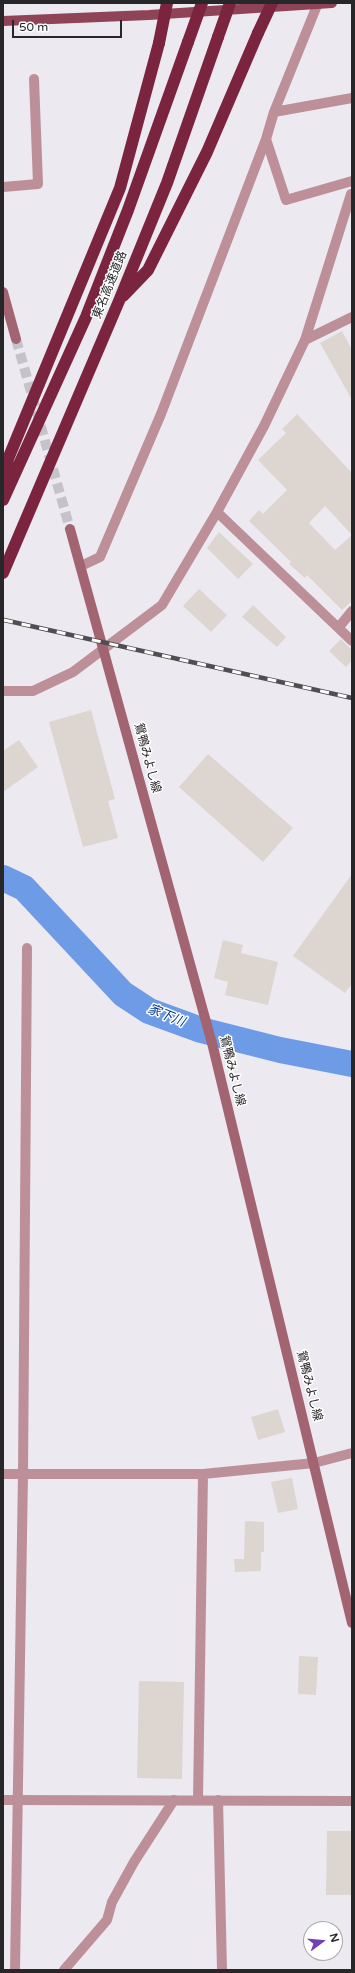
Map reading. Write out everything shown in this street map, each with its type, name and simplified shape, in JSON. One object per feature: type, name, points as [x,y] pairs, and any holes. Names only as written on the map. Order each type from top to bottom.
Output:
[{"type":"highway","points":[[3,485],[8,459],[120,188],[159,43],[167,3]]},
{"type":"highway","name":"東名高速道路","points":[[3,500],[86,317],[128,210],[202,3]]},
{"type":"highway","name":"東名高速道路","points":[[3,572],[119,300],[167,183],[230,3]]},
{"type":"highway","points":[[119,300],[148,270],[207,152],[272,3]]},
{"type":"main road","points":[[3,21],[149,15],[332,3]]},
{"type":"main road","points":[[3,292],[16,339]]},
{"type":"main road","name":"鴛鴨みよし線","points":[[70,529],[213,1047],[352,1623]]},
{"type":"street","points":[[81,566],[100,557],[161,414],[266,139],[274,112],[318,4]]},
{"type":"street","points":[[3,187],[38,184],[34,79]]},
{"type":"street","points":[[274,112],[352,98]]},
{"type":"street","points":[[3,691],[33,691],[73,672],[162,605],[217,512],[264,426],[306,340],[352,194],[350,182],[286,200],[266,139]]},
{"type":"street","points":[[306,340],[352,316]]},
{"type":"street","points":[[217,512],[352,640]]},
{"type":"street","points":[[339,627],[352,611]]},
{"type":"street","points":[[15,1970],[23,1474],[27,948]]},
{"type":"street","points":[[3,1474],[203,1474],[314,1464],[352,1453]]},
{"type":"street","points":[[198,1800],[203,1474]]},
{"type":"street","points":[[3,1800],[352,1801]]},
{"type":"street","points":[[64,1970],[107,1920],[112,1902],[134,1862],[174,1800]]},
{"type":"street","points":[[218,1800],[222,1970]]},
{"type":"building","points":[[342,331],[352,350],[352,400],[320,343]]},
{"type":"building","points":[[297,414],[352,473],[352,535],[352,601],[342,610],[307,575],[305,578],[289,564],[291,562],[249,521],[259,510],[263,514],[287,490],[258,460],[286,433],[282,429]],"holes":[[[325,506],[352,535],[335,550],[309,523]]]},
{"type":"building","points":[[219,532],[253,564],[238,579],[207,548]]},
{"type":"building","points":[[199,589],[227,615],[211,632],[183,606]]},
{"type":"building","points":[[253,605],[286,637],[277,647],[242,617]]},
{"type":"building","points":[[341,639],[352,650],[352,660],[346,667],[329,651]]},
{"type":"building","points":[[91,710],[115,799],[108,801],[118,838],[83,847],[49,722]]},
{"type":"building","points":[[19,740],[38,767],[3,792],[3,751]]},
{"type":"building","points":[[208,754],[293,828],[263,862],[179,787]]},
{"type":"building","points":[[352,874],[352,984],[345,993],[293,956]]},
{"type":"building","points":[[223,940],[243,945],[241,953],[278,962],[268,1005],[225,995],[228,982],[214,978]]},
{"type":"building","points":[[278,1409],[285,1432],[258,1440],[251,1417]]},
{"type":"building","points":[[292,1478],[298,1509],[278,1513],[271,1482]]},
{"type":"building","points":[[245,1521],[264,1522],[264,1552],[261,1552],[261,1571],[235,1572],[234,1559],[244,1559]]},
{"type":"building","points":[[299,1656],[318,1657],[316,1695],[298,1694]]},
{"type":"building","points":[[139,1681],[184,1682],[182,1779],[137,1778]]},
{"type":"building","points":[[327,1831],[352,1831],[352,1895],[326,1895]]},
{"type":"waterway","name":"家下川","points":[[3,878],[24,888],[123,994],[149,1011],[201,1030],[280,1050],[352,1064]]},
{"type":"tunnel","points":[[16,339],[70,529]]},
{"type":"railway","points":[[4,620],[352,698]]}]
